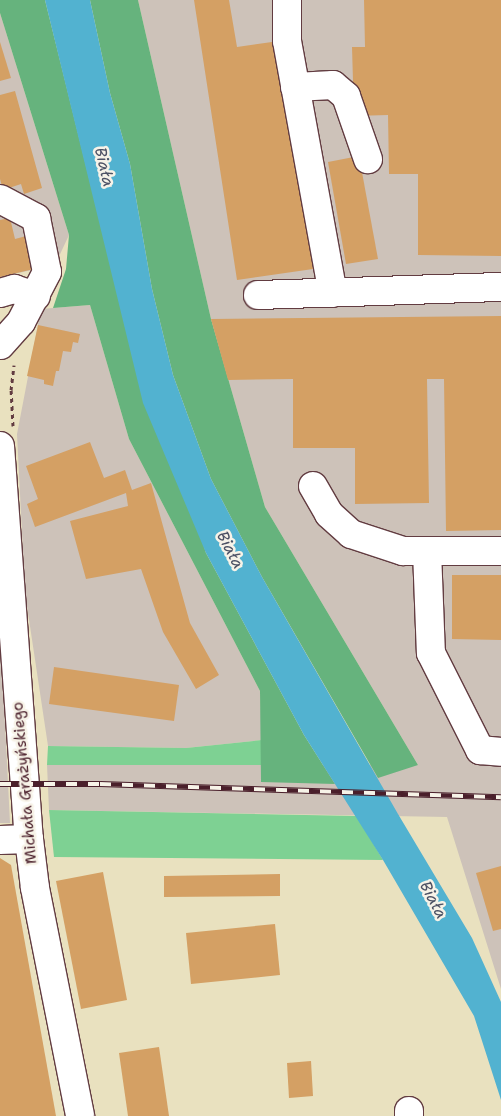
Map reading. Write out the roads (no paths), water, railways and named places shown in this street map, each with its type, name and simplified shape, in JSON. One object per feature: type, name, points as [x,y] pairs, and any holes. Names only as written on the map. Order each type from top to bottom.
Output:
[{"type":"street","points":[[287,0],[287,41],[333,293]]},
{"type":"street","points":[[295,87],[333,84],[346,96],[368,159]]},
{"type":"street","points":[[0,199],[36,218],[47,272],[21,322],[0,345]]},
{"type":"street","points":[[258,295],[501,287]]},
{"type":"street","points":[[0,293],[14,289],[36,296]]},
{"type":"street","name":"Michała Grażyńskiego","points":[[0,446],[29,839],[35,888],[80,1116]]},
{"type":"street","points":[[313,486],[329,514],[351,534],[403,551],[501,550]]},
{"type":"street","points":[[426,551],[431,653],[480,750],[501,752]]},
{"type":"street","points":[[0,840],[29,839]]},
{"type":"water","name":"Biała","points":[[45,0],[90,0],[110,93],[130,164],[152,289],[173,375],[211,479],[262,577],[398,814],[472,938],[501,1002],[501,1100],[474,1016],[383,860],[304,735],[206,553],[143,403]]},
{"type":"railway","points":[[0,784],[100,784],[501,797]]}]
